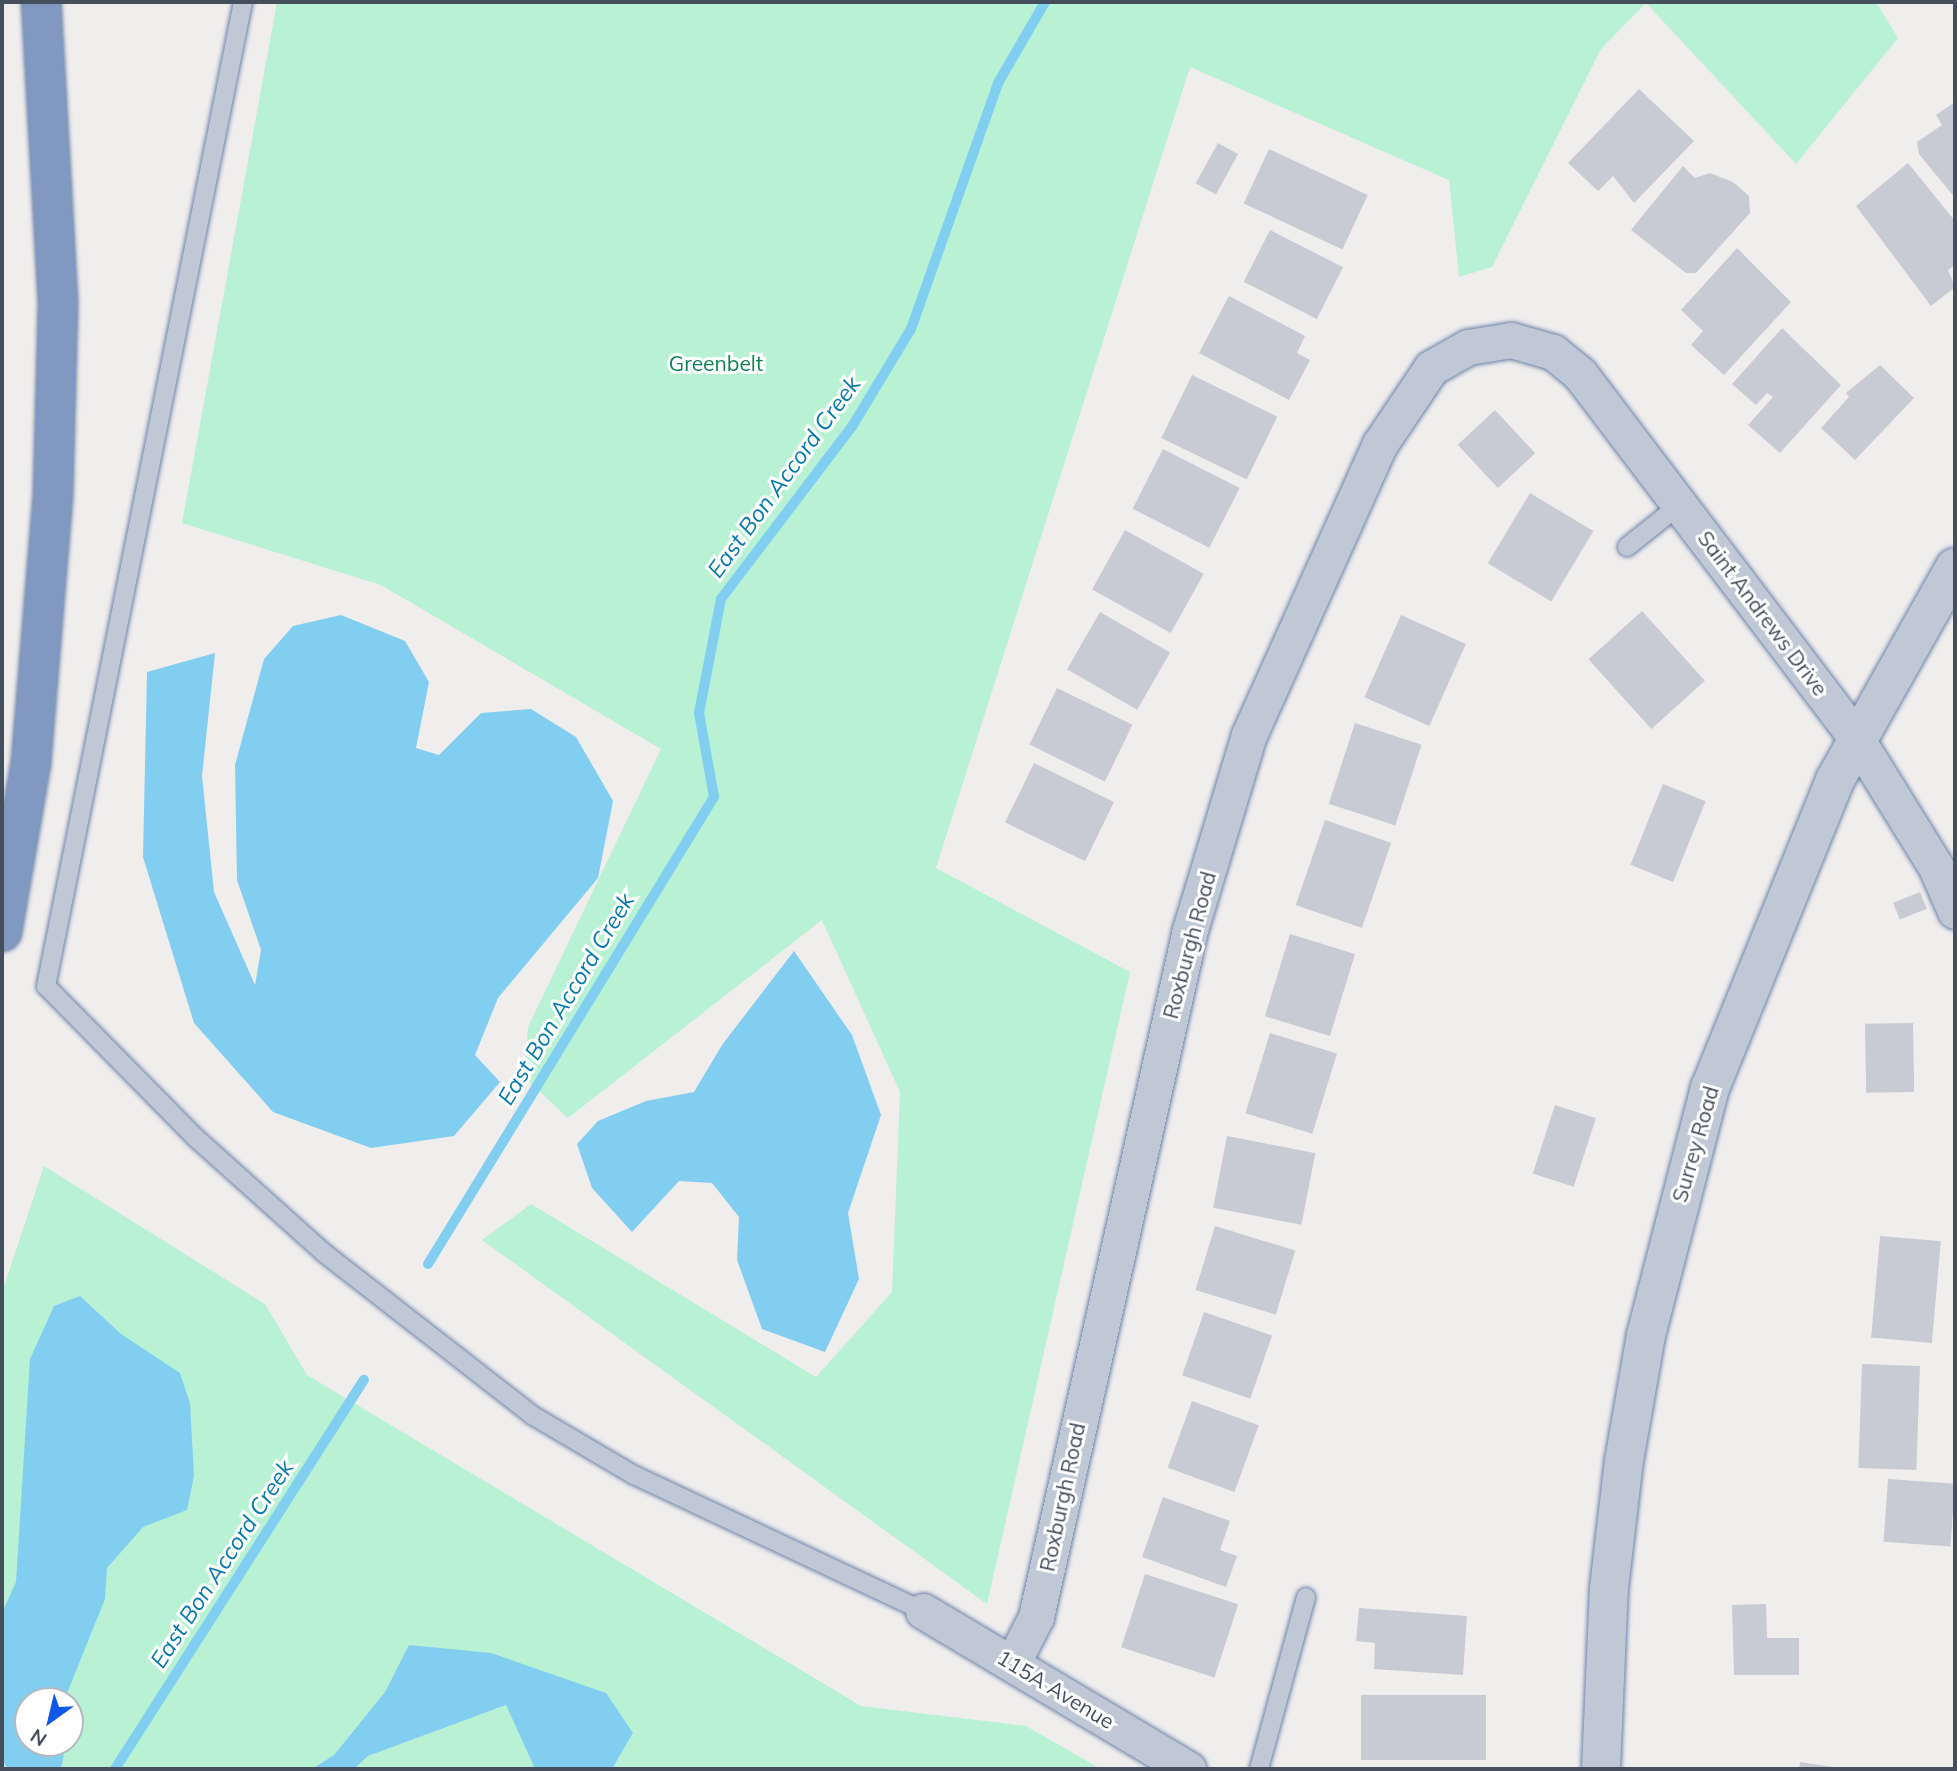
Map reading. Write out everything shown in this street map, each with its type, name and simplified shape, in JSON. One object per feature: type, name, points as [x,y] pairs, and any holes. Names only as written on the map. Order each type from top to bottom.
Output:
[{"type":"highway","points":[[2,932],[31,763],[53,495],[58,302],[41,2]]},
{"type":"street","name":"Roxburgh Road","points":[[1013,1662],[1036,1617],[1189,930],[1249,734],[1380,444],[1416,384],[1468,346],[1510,340],[1535,345]]},
{"type":"street","name":"Saint Andrews Drive","points":[[1535,345],[1580,374],[1682,503],[1856,738],[1936,867],[1955,911]]},
{"type":"street","name":"Surrey Road","points":[[1601,1769],[1609,1588],[1624,1461],[1675,1211],[1710,1088],[1856,738],[1955,567]]},
{"type":"street","name":"115A Avenue","points":[[923,1611],[1013,1662],[1188,1769]]},
{"type":"lane","points":[[243,2],[46,986],[196,1139],[314,1244],[532,1415],[634,1475],[923,1611]]},
{"type":"lane","points":[[1627,547],[1682,503]]},
{"type":"lane","points":[[1259,1769],[1306,1597]]},
{"type":"green space","name":"Greenbelt","points":[[277,2],[1876,2],[1898,38],[1796,164],[1646,3],[1601,49],[1492,267],[1459,277],[1449,180],[1190,67],[936,868],[1130,972],[987,1604],[482,1240],[531,1204],[816,1377],[892,1292],[900,1092],[822,920],[568,1118],[524,1077],[528,1027],[661,749],[381,585],[182,523]]},
{"type":"green space","points":[[44,1166],[265,1304],[307,1375],[861,1706],[1026,1726],[1101,1769],[612,1769],[633,1733],[410,1645],[385,1692],[334,1755],[312,1769],[2,1769],[2,1292]]},
{"type":"green space","points":[[506,1705],[535,1769],[354,1769],[368,1756]]},
{"type":"water","points":[[341,615],[405,641],[429,682],[416,748],[439,755],[481,713],[531,709],[576,737],[613,801],[598,878],[498,998],[475,1055],[500,1082],[454,1136],[371,1148],[273,1112],[194,1023],[143,857],[147,672],[215,653],[202,776],[214,892],[255,985],[261,950],[237,880],[235,765],[264,659],[293,626]]},
{"type":"water","points":[[794,951],[852,1035],[881,1115],[848,1213],[859,1279],[825,1352],[762,1329],[737,1260],[739,1217],[712,1183],[679,1181],[632,1232],[592,1188],[577,1144],[598,1121],[646,1101],[694,1092],[722,1045]]},
{"type":"water","points":[[80,1296],[121,1334],[180,1373],[190,1403],[194,1476],[187,1510],[143,1527],[107,1568],[105,1599],[70,1687],[14,1687],[14,1757],[63,1757],[61,1769],[8,1769],[2,1759],[2,1613],[16,1582],[30,1359],[54,1306]]},
{"type":"water","points":[[409,1645],[491,1653],[606,1693],[633,1733],[612,1769],[535,1769],[506,1705],[368,1756],[354,1769],[312,1769],[334,1755],[385,1692]]},
{"type":"building","points":[[1639,89],[1694,141],[1634,203],[1613,176],[1598,191],[1568,163]]},
{"type":"building","points":[[1955,102],[1955,198],[1919,154],[1917,142],[1942,125],[1936,115]]},
{"type":"building","points":[[1218,143],[1238,154],[1216,194],[1196,183]]},
{"type":"building","points":[[1269,149],[1368,195],[1342,249],[1244,203]]},
{"type":"building","points":[[1908,163],[1955,221],[1955,265],[1948,270],[1955,287],[1931,306],[1856,206]]},
{"type":"building","points":[[1683,166],[1695,178],[1710,173],[1733,182],[1749,196],[1750,213],[1696,273],[1686,273],[1631,230]]},
{"type":"building","points":[[1270,230],[1343,267],[1317,319],[1244,282]]},
{"type":"building","points":[[1737,248],[1791,302],[1724,375],[1691,345],[1703,331],[1681,310]]},
{"type":"building","points":[[1229,296],[1305,336],[1297,353],[1310,360],[1289,400],[1199,353]]},
{"type":"building","points":[[1782,328],[1841,385],[1780,453],[1748,425],[1773,397],[1767,393],[1756,405],[1732,384]]},
{"type":"building","points":[[1880,365],[1914,398],[1855,460],[1821,428],[1849,397],[1846,393]]},
{"type":"building","points":[[1192,375],[1277,417],[1247,480],[1161,438]]},
{"type":"building","points":[[1495,410],[1535,453],[1498,488],[1458,445]]},
{"type":"building","points":[[1163,449],[1240,488],[1209,548],[1133,509]]},
{"type":"building","points":[[1530,493],[1593,531],[1551,601],[1488,563]]},
{"type":"building","points":[[1125,530],[1204,574],[1171,633],[1092,589]]},
{"type":"building","points":[[1642,611],[1705,681],[1651,729],[1588,659]]},
{"type":"building","points":[[1100,612],[1170,652],[1137,710],[1067,669]]},
{"type":"building","points":[[1401,615],[1466,644],[1429,726],[1364,697]]},
{"type":"building","points":[[1057,688],[1132,725],[1105,781],[1029,745]]},
{"type":"building","points":[[1355,723],[1422,745],[1395,825],[1329,804]]},
{"type":"building","points":[[1034,763],[1114,802],[1085,861],[1005,822]]},
{"type":"building","points":[[1663,784],[1706,801],[1673,882],[1630,865]]},
{"type":"building","points":[[1325,820],[1391,843],[1362,928],[1296,905]]},
{"type":"building","points":[[1920,892],[1927,909],[1900,920],[1893,903]]},
{"type":"building","points":[[1290,934],[1355,954],[1330,1036],[1265,1016]]},
{"type":"building","points":[[1913,1023],[1914,1092],[1866,1093],[1865,1024]]},
{"type":"building","points":[[1270,1033],[1337,1053],[1312,1134],[1245,1113]]},
{"type":"building","points":[[1555,1105],[1596,1118],[1574,1187],[1533,1173]]},
{"type":"building","points":[[1227,1136],[1315,1153],[1301,1225],[1213,1208]]},
{"type":"building","points":[[1215,1226],[1295,1251],[1276,1315],[1195,1290]]},
{"type":"building","points":[[1880,1236],[1941,1241],[1932,1343],[1871,1338]]},
{"type":"building","points":[[1204,1312],[1272,1335],[1250,1399],[1182,1375]]},
{"type":"building","points":[[1862,1364],[1920,1366],[1916,1470],[1858,1468]]},
{"type":"building","points":[[1192,1401],[1259,1425],[1234,1492],[1168,1468]]},
{"type":"building","points":[[1888,1479],[1955,1484],[1950,1547],[1884,1542]]},
{"type":"building","points":[[1163,1497],[1230,1521],[1220,1550],[1237,1556],[1226,1587],[1142,1557]]},
{"type":"building","points":[[1145,1574],[1238,1604],[1214,1678],[1121,1647]]},
{"type":"building","points":[[1766,1604],[1767,1638],[1799,1638],[1799,1675],[1734,1675],[1732,1605]]},
{"type":"building","points":[[1359,1608],[1467,1616],[1463,1675],[1374,1669],[1375,1643],[1356,1641]]},
{"type":"building","points":[[1361,1695],[1486,1695],[1486,1760],[1361,1760]]},
{"type":"building","points":[[1800,1762],[1839,1768],[1839,1769],[1799,1769]]},
{"type":"waterway","name":"East Bon Accord Creek","points":[[428,1264],[714,797],[699,713],[721,599],[853,425],[911,329],[998,83],[1045,2]]},
{"type":"waterway","name":"East Bon Accord Creek","points":[[115,1769],[364,1380]]}]
